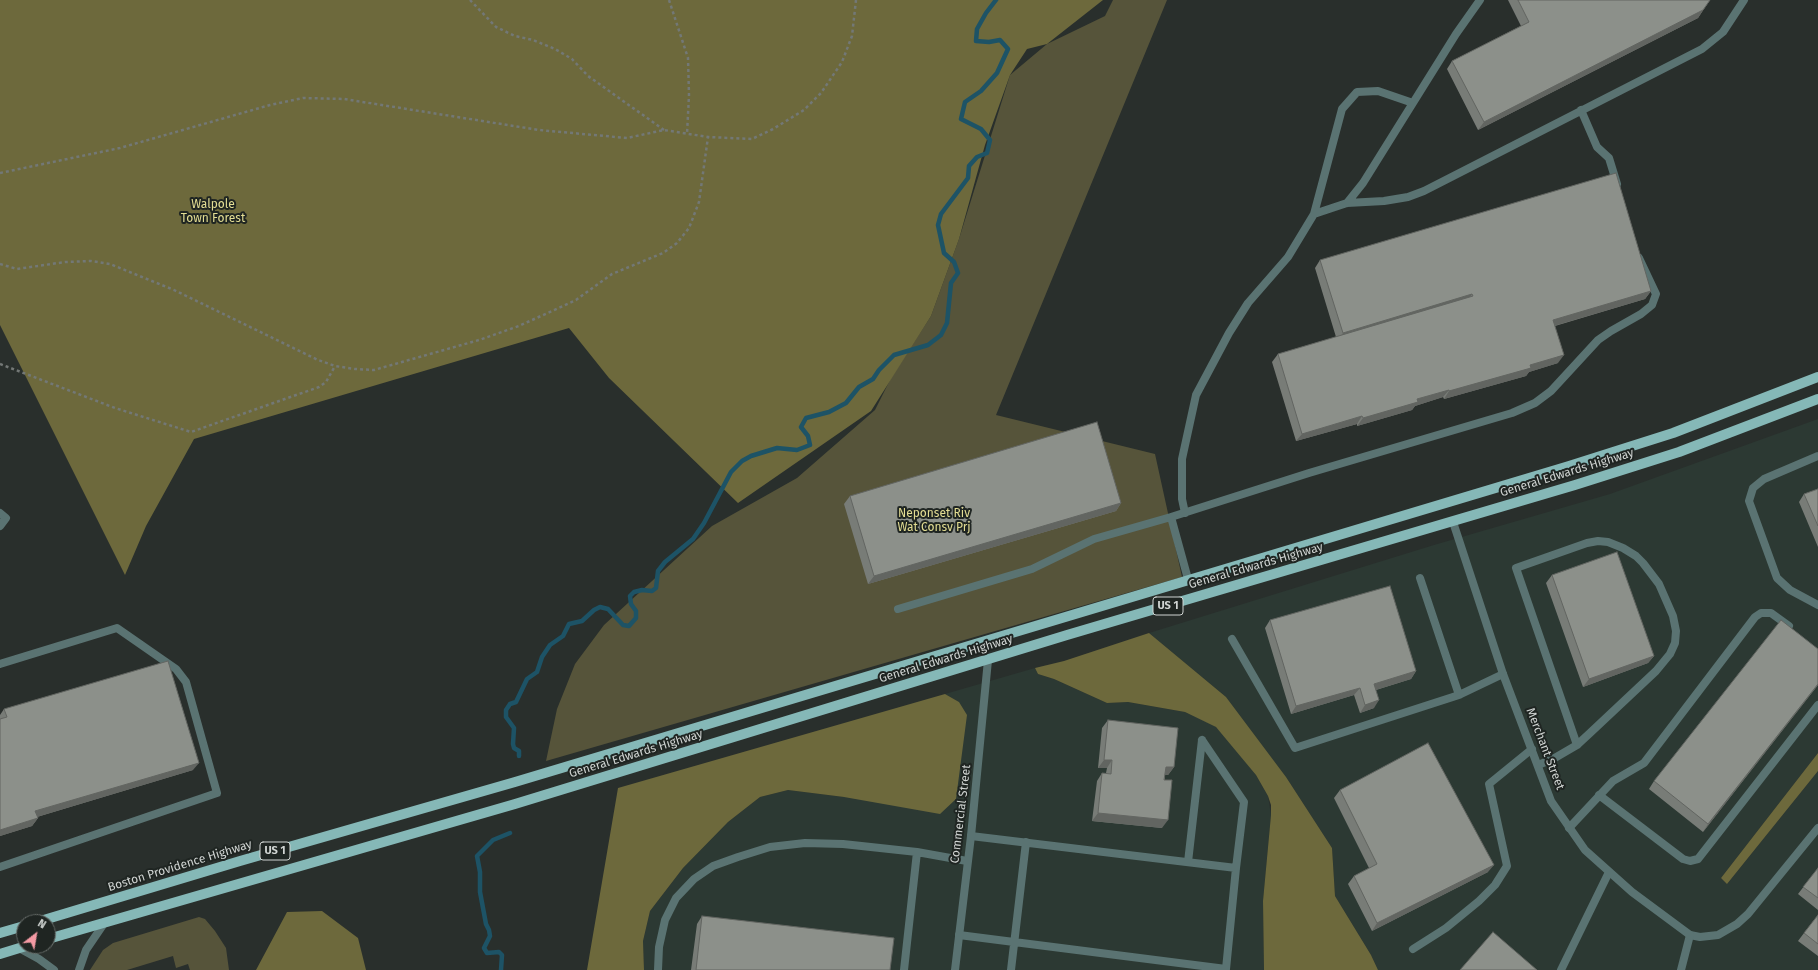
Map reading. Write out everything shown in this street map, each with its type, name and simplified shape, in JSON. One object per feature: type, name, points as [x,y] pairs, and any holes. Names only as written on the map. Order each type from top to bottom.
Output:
[{"type":"main road","name":"General Edwards Highway","points":[[515,782],[1584,461],[1687,427],[1818,377]]},
{"type":"main road","name":"General Edwards Highway","points":[[105,922],[515,804],[1067,636],[1575,485],[1679,452],[1818,399]]},
{"type":"main road","name":"Boston Providence Highway","points":[[56,916],[240,861],[515,782]]},
{"type":"main road","name":"US 1","points":[[56,937],[105,922]]},
{"type":"main road","points":[[0,933],[16,928]]},
{"type":"main road","points":[[0,954],[16,949]]},
{"type":"street","points":[[1347,203],[1363,183],[1456,34],[1480,0]]},
{"type":"street","points":[[1314,214],[1347,203],[1396,199],[1408,197],[1424,191],[1702,49],[1723,32],[1744,0]]},
{"type":"street","points":[[1185,513],[1182,499],[1182,459],[1196,395],[1229,333],[1248,303],[1288,257],[1314,214],[1342,108],[1357,92],[1378,90],[1413,103]]},
{"type":"street","points":[[1581,110],[1597,147],[1609,158],[1619,190]]},
{"type":"street","points":[[898,609],[1032,569],[1094,539],[1185,513],[1309,473],[1512,413],[1535,403],[1551,391],[1598,340],[1641,314],[1652,305],[1656,294],[1636,249]]},
{"type":"street","points":[[1818,456],[1764,479],[1753,488],[1749,501],[1777,578],[1790,590],[1818,605]]},
{"type":"street","points":[[0,513],[6,518],[0,526]]},
{"type":"street","points":[[1171,517],[1188,579]]},
{"type":"street","name":"Merchant Street","points":[[1453,522],[1503,674],[1552,801],[1568,828],[1585,850],[1646,903],[1690,935]]},
{"type":"street","points":[[1538,765],[1553,759],[1577,745],[1656,671],[1672,650],[1675,643],[1676,631],[1673,616],[1659,584],[1636,556],[1608,542],[1598,541],[1587,543],[1516,568],[1577,745]]},
{"type":"street","points":[[1420,578],[1459,695]]},
{"type":"street","points":[[1568,828],[1613,781],[1644,763],[1755,617],[1761,613],[1771,613],[1795,631]]},
{"type":"street","points":[[0,664],[117,628],[176,669],[186,682],[217,793],[0,867]]},
{"type":"street","points":[[1232,639],[1295,748],[1459,695],[1503,674]]},
{"type":"street","name":"Commercial Street","points":[[955,970],[971,836],[988,660]]},
{"type":"street","points":[[1599,795],[1683,859],[1698,859],[1818,705]]},
{"type":"street","points":[[959,935],[1226,969],[1244,802],[1202,740],[1188,862]]},
{"type":"street","points":[[1413,949],[1446,928],[1479,902],[1495,885],[1507,866],[1489,784],[1532,749]]},
{"type":"street","points":[[1681,970],[1690,935],[1700,937],[1718,935],[1737,924],[1748,914],[1818,828]]},
{"type":"street","points":[[971,836],[1236,868]]},
{"type":"street","points":[[1011,970],[1026,842]]},
{"type":"street","points":[[658,970],[659,947],[665,920],[676,898],[694,879],[713,866],[770,847],[805,843],[843,844],[917,852],[967,861]]},
{"type":"street","points":[[904,970],[917,852]]},
{"type":"street","points":[[1560,970],[1609,872]]},
{"type":"street","points":[[79,970],[86,950],[105,922]]},
{"type":"street","points":[[32,954],[54,970]]},
{"type":"path","points":[[470,0],[496,27],[515,36],[533,40],[555,49],[572,59],[588,76],[664,130]]},
{"type":"path","points":[[670,0],[688,58],[689,95],[687,134]]},
{"type":"path","points":[[0,173],[120,148],[270,104],[303,98],[344,99],[474,121],[568,133],[627,138],[664,130],[708,137],[752,139],[773,129],[804,110],[821,93],[842,62],[852,36],[856,0]]},
{"type":"path","points":[[0,264],[17,269],[65,262],[91,261],[110,264],[174,290],[288,347],[335,366],[355,370],[374,370],[480,340],[519,326],[576,300],[612,274],[663,253],[677,243],[692,222],[699,202],[708,137]]},
{"type":"path","points":[[0,364],[115,408],[191,432],[319,387],[326,382],[335,366]]},
{"type":"shaded area","points":[[1818,419],[1818,753],[1721,878],[1727,884],[1818,771],[1818,970],[1378,970],[1371,955],[1335,896],[1332,848],[1286,777],[1226,697],[1149,633],[1434,545],[1610,494]]},
{"type":"shaded area","points":[[1035,668],[1038,674],[1054,679],[1107,703],[1128,702],[1185,712],[1207,722],[1216,727],[1229,740],[1256,775],[1268,796],[1271,815],[1263,901],[1264,970],[644,970],[643,941],[650,911],[683,868],[728,822],[760,797],[788,790],[844,797],[959,702],[945,694]]},
{"type":"green space","name":"Walpole Town Forest","points":[[0,0],[1103,0],[1047,44],[1027,49],[1010,75],[985,145],[959,239],[931,316],[871,411],[738,503],[609,378],[569,328],[194,439],[146,526],[125,575],[0,325]]},
{"type":"green space","name":"Neponset Riv Wat Consv Prj","points":[[1113,0],[1167,0],[996,415],[1155,454],[1182,577],[546,761],[557,709],[575,664],[604,625],[712,526],[797,478],[875,410],[891,378],[931,316],[959,239],[1010,75],[1047,44],[1105,16]]},
{"type":"green space","points":[[1149,633],[1226,697],[1286,777],[1332,848],[1335,896],[1371,955],[1378,970],[1264,970],[1263,901],[1271,805],[1268,796],[1256,775],[1216,727],[1185,712],[1128,702],[1107,703],[1054,679],[1038,674],[1035,668],[1064,661]]},
{"type":"green space","points":[[945,694],[959,702],[967,715],[956,799],[940,814],[844,797],[788,790],[760,797],[728,822],[683,868],[650,911],[643,941],[644,970],[587,970],[618,788]]},
{"type":"green space","points":[[1818,753],[1818,771],[1727,884],[1721,878]]},
{"type":"green space","points":[[322,911],[358,938],[366,970],[256,970],[287,912]]},
{"type":"green space","points":[[199,917],[205,919],[226,948],[229,970],[190,970],[188,964],[176,968],[173,956],[127,970],[90,970],[103,950],[113,943]]},
{"type":"building","points":[[1518,0],[1710,0],[1703,10],[1484,122],[1452,61],[1529,22]]},
{"type":"building","points":[[1616,173],[1651,291],[1553,320],[1564,355],[1530,365],[1531,368],[1417,399],[1418,402],[1363,418],[1362,416],[1302,434],[1278,354],[1473,296],[1472,294],[1343,333],[1320,260]]},
{"type":"building","points":[[1097,422],[1121,503],[874,576],[850,496]]},
{"type":"building","points":[[1818,489],[1818,526],[1804,494]]},
{"type":"building","points":[[1617,552],[1654,656],[1589,679],[1552,575]]},
{"type":"building","points":[[1390,586],[1416,671],[1374,684],[1379,700],[1365,705],[1360,688],[1296,706],[1270,620]]},
{"type":"building","points":[[1781,620],[1818,649],[1818,684],[1708,824],[1654,781]]},
{"type":"building","points":[[168,661],[199,763],[35,811],[38,818],[0,830],[0,719],[7,717],[4,709]]},
{"type":"building","points":[[1108,720],[1178,728],[1174,767],[1166,767],[1164,780],[1172,780],[1168,820],[1098,813],[1102,773],[1111,774],[1112,760],[1104,760]]},
{"type":"building","points":[[1428,743],[1494,865],[1377,923],[1354,876],[1377,864],[1340,790]]},
{"type":"building","points":[[1818,868],[1818,898],[1803,887]]},
{"type":"building","points":[[1818,915],[1818,944],[1804,933]]},
{"type":"building","points":[[702,916],[894,938],[890,970],[696,970]]},
{"type":"building","points":[[1493,932],[1537,970],[1460,970]]},
{"type":"waterway","points":[[519,756],[519,751],[514,748],[513,744],[514,728],[506,717],[506,710],[510,704],[516,702],[527,679],[537,672],[542,657],[550,645],[563,636],[569,624],[582,621],[594,610],[600,607],[608,609],[623,625],[629,626],[636,618],[636,611],[631,604],[630,596],[634,592],[642,590],[652,591],[656,588],[658,571],[665,562],[693,539],[704,523],[731,472],[742,461],[751,456],[777,448],[797,450],[810,445],[808,436],[801,427],[806,418],[829,412],[846,403],[859,387],[873,379],[879,370],[894,355],[928,345],[941,335],[947,323],[951,283],[958,273],[954,262],[944,253],[938,225],[941,214],[968,178],[969,166],[977,157],[987,153],[990,140],[981,129],[961,119],[965,102],[981,91],[997,73],[1008,49],[1000,40],[989,42],[976,41],[977,29],[986,13],[996,0]]},
{"type":"waterway","points":[[501,970],[502,955],[499,952],[487,953],[484,948],[490,936],[486,924],[480,892],[480,872],[477,856],[493,840],[510,833]]}]
